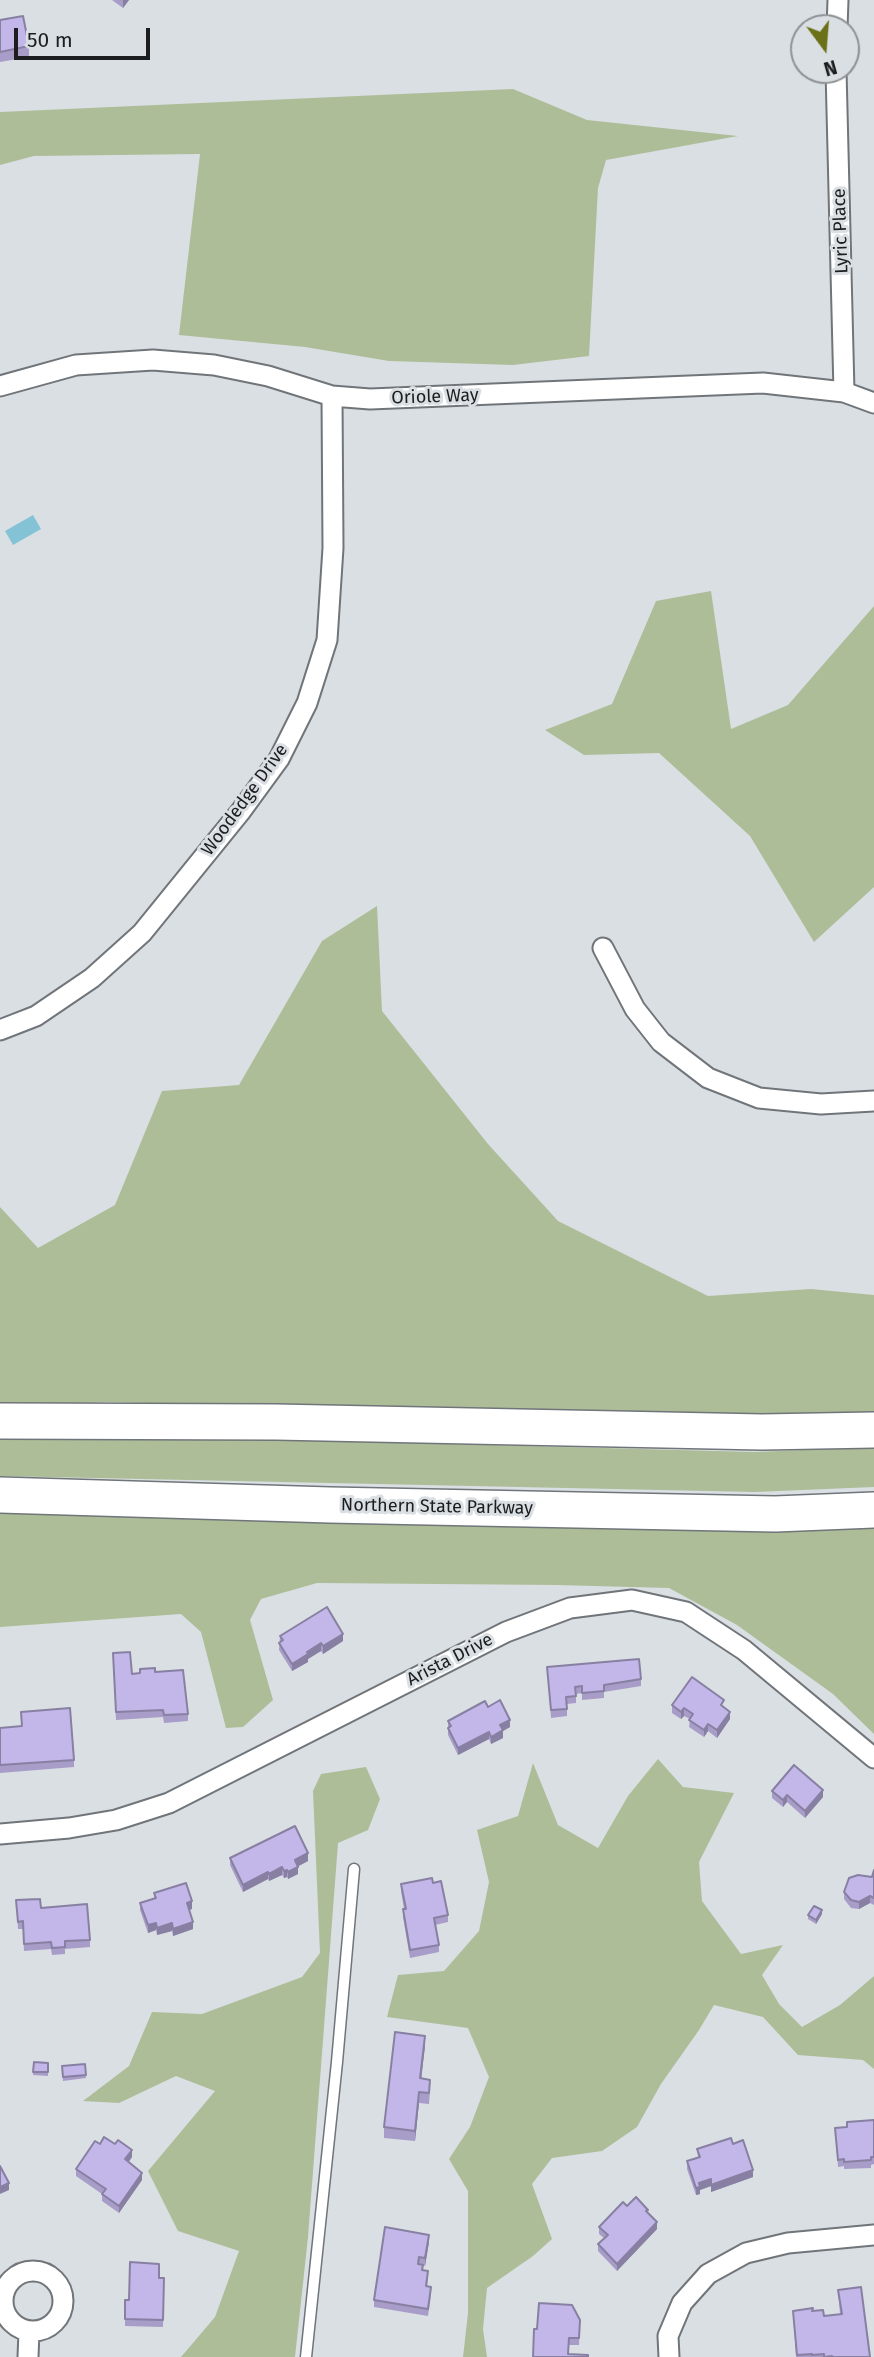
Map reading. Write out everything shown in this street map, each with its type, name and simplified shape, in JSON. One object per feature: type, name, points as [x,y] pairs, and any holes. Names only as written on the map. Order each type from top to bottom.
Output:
[{"type":"highway","points":[[0,1421],[290,1422],[762,1432],[874,1430]]},
{"type":"highway","name":"Northern State Parkway","points":[[0,1495],[761,1514],[874,1510]]},
{"type":"street","name":"Lyric Place","points":[[836,84],[844,392]]},
{"type":"street","name":"Oriole Way","points":[[0,387],[76,365],[153,360],[214,365],[268,376],[332,396],[370,399],[763,383],[844,392],[874,403]]},
{"type":"street","name":"Woodedge Drive","points":[[0,1030],[36,1016],[92,978],[142,933],[241,811],[279,759],[307,703],[327,640],[333,548],[332,396]]},
{"type":"street","points":[[603,948],[643,1020],[661,1042],[708,1078],[759,1098],[821,1104],[874,1101]]},
{"type":"street","name":"Arista Drive","points":[[0,1834],[69,1828],[116,1820],[169,1803],[506,1632],[570,1608],[632,1600],[686,1612],[744,1650],[874,1758]]},
{"type":"street","points":[[669,2357],[668,2336],[682,2304],[708,2274],[746,2253],[789,2243],[874,2235]]},
{"type":"street","points":[[28,2357],[29,2331]]},
{"type":"lane","points":[[306,2357],[355,1869]]},
{"type":"green space","points":[[513,89],[587,120],[738,136],[606,160],[598,188],[589,356],[513,365],[389,361],[305,347],[179,335],[200,154],[34,156],[0,165],[0,112]]},
{"type":"green space","points":[[711,591],[731,729],[788,705],[874,606],[874,887],[814,942],[750,836],[659,753],[584,755],[545,730],[612,704],[656,601]]},
{"type":"green space","points":[[377,906],[382,1011],[488,1144],[558,1221],[708,1296],[811,1289],[874,1295],[874,1418],[107,1402],[0,1407],[0,1207],[38,1248],[115,1205],[162,1091],[239,1085],[322,941]]},
{"type":"green space","points":[[146,1436],[755,1452],[874,1447],[874,1487],[755,1492],[0,1476],[0,1437]]},
{"type":"green space","points":[[0,1505],[740,1529],[874,1528],[874,1734],[833,1694],[737,1625],[669,1588],[557,1585],[317,1583],[261,1599],[250,1620],[273,1700],[243,1727],[226,1728],[201,1632],[181,1614],[0,1627]]},
{"type":"green space","points":[[658,1759],[683,1787],[734,1793],[699,1862],[702,1901],[741,1954],[783,1945],[762,1975],[779,2004],[802,2027],[840,2005],[874,1976],[874,2069],[863,2060],[798,2055],[763,2017],[714,2005],[661,2084],[637,2127],[602,2151],[552,2158],[532,2184],[552,2239],[533,2256],[487,2288],[483,2329],[487,2357],[463,2357],[468,2313],[468,2191],[449,2159],[470,2127],[489,2077],[468,2028],[387,2017],[398,1975],[444,1971],[479,1931],[489,1882],[477,1830],[518,1816],[533,1763],[558,1825],[598,1848],[628,1796]]},
{"type":"green space","points":[[366,1767],[380,1799],[368,1830],[338,1843],[308,2237],[295,2357],[181,2357],[215,2317],[239,2251],[178,2231],[148,2171],[215,2091],[176,2076],[119,2103],[83,2101],[129,2066],[152,2012],[202,2014],[302,1977],[320,1953],[313,1791],[321,1774]]},
{"type":"water","points":[[33,515],[41,529],[13,545],[5,531]]},
{"type":"building","points":[[23,16],[29,46],[0,52],[0,20]]},
{"type":"building","points":[[327,1607],[343,1634],[323,1646],[321,1643],[292,1664],[279,1643],[283,1640],[280,1636]]},
{"type":"building","points":[[130,1652],[132,1674],[140,1673],[140,1669],[155,1668],[155,1672],[183,1670],[188,1714],[164,1715],[163,1710],[116,1712],[113,1653]]},
{"type":"building","points":[[639,1659],[641,1679],[604,1685],[604,1691],[582,1693],[582,1686],[575,1687],[576,1696],[566,1697],[567,1709],[551,1710],[547,1667]]},
{"type":"building","points":[[692,1677],[724,1700],[721,1705],[730,1712],[717,1730],[708,1724],[704,1730],[689,1720],[693,1714],[684,1708],[681,1712],[672,1705]]},
{"type":"building","points":[[500,1700],[510,1720],[500,1725],[503,1730],[491,1737],[489,1732],[458,1748],[448,1728],[451,1726],[448,1721],[485,1701],[488,1707]]},
{"type":"building","points":[[70,1708],[74,1760],[0,1765],[0,1728],[22,1726],[21,1712]]},
{"type":"building","points":[[794,1765],[823,1790],[805,1811],[787,1795],[783,1800],[772,1791]]},
{"type":"building","points":[[295,1826],[308,1853],[295,1860],[298,1867],[288,1872],[282,1867],[243,1885],[230,1858]]},
{"type":"building","points":[[874,1870],[874,1898],[870,1896],[859,1902],[851,1900],[844,1892],[849,1878],[858,1875],[872,1877]]},
{"type":"building","points":[[432,1878],[433,1883],[441,1881],[448,1915],[434,1918],[439,1945],[410,1950],[401,1884]]},
{"type":"building","points":[[186,1883],[192,1901],[187,1903],[193,1922],[173,1929],[172,1923],[157,1928],[156,1923],[148,1925],[140,1903],[156,1898],[154,1893]]},
{"type":"building","points":[[40,1899],[41,1908],[87,1904],[90,1940],[65,1941],[65,1947],[52,1948],[51,1942],[24,1944],[23,1921],[18,1922],[16,1900]]},
{"type":"building","points":[[814,1906],[822,1910],[816,1920],[808,1915]]},
{"type":"building","points":[[395,2032],[425,2036],[420,2078],[430,2080],[429,2093],[419,2092],[415,2131],[384,2127]]},
{"type":"building","points":[[34,2062],[48,2063],[48,2072],[33,2072]]},
{"type":"building","points":[[85,2064],[86,2075],[63,2077],[62,2066]]},
{"type":"building","points":[[874,2120],[874,2157],[871,2157],[871,2160],[838,2160],[835,2128],[847,2127],[847,2122]]},
{"type":"building","points":[[104,2137],[115,2144],[118,2140],[132,2150],[125,2159],[142,2173],[119,2206],[102,2194],[106,2189],[76,2169],[95,2141],[100,2144]]},
{"type":"building","points":[[731,2138],[733,2144],[743,2140],[753,2170],[711,2185],[711,2179],[699,2183],[700,2187],[696,2188],[687,2161],[700,2157],[697,2149]]},
{"type":"building","points":[[0,2166],[9,2183],[0,2187]]},
{"type":"building","points":[[636,2197],[657,2222],[617,2264],[598,2244],[608,2235],[599,2227],[623,2202],[627,2206]]},
{"type":"building","points":[[385,2227],[429,2235],[425,2258],[419,2257],[418,2264],[423,2265],[422,2270],[428,2271],[426,2286],[431,2287],[428,2309],[374,2300]]},
{"type":"building","points":[[130,2262],[159,2264],[159,2278],[164,2278],[163,2320],[125,2319],[125,2300],[129,2300]]},
{"type":"building","points":[[861,2287],[870,2357],[797,2355],[793,2311],[813,2308],[812,2311],[823,2310],[824,2316],[842,2314],[838,2290]]},
{"type":"building","points":[[539,2303],[572,2305],[580,2320],[579,2338],[569,2338],[568,2354],[588,2357],[533,2357]]}]
